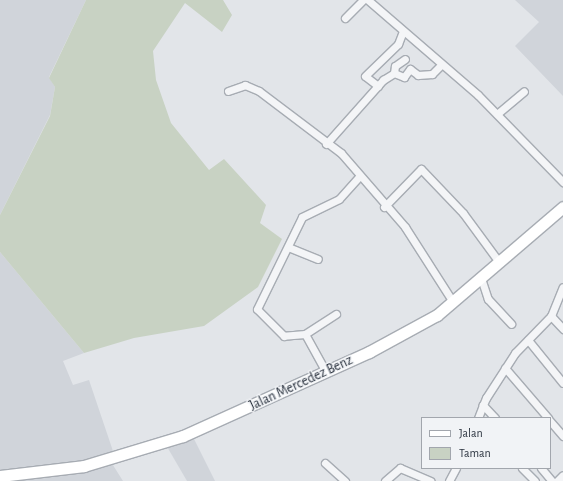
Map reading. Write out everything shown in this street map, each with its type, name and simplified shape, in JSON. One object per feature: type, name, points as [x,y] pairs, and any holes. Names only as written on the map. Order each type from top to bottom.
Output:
[{"type":"main road","name":"Jalan Mercedez Benz","points":[[0,476],[48,473],[129,453],[183,436],[326,372],[408,333],[453,302],[563,207]]},
{"type":"street","points":[[344,18],[363,0]]},
{"type":"street","points":[[368,0],[497,114],[563,182]]},
{"type":"street","points":[[378,86],[364,76],[398,44],[403,31]]},
{"type":"street","points":[[326,144],[378,86],[394,73],[396,66],[406,58]]},
{"type":"street","points":[[394,73],[402,78],[410,69],[427,75],[441,65]]},
{"type":"street","points":[[228,92],[245,85],[253,87],[289,112],[326,144],[341,153],[358,177],[384,207],[405,227],[453,302]]},
{"type":"street","points":[[497,114],[524,92]]},
{"type":"street","points":[[384,207],[419,169],[424,170],[463,213],[499,262]]},
{"type":"street","points":[[336,314],[305,334],[284,336],[257,309],[302,217],[339,199],[358,177]]},
{"type":"street","points":[[288,247],[318,260]]},
{"type":"street","points":[[481,278],[488,299],[511,324]]},
{"type":"street","points":[[478,417],[483,406],[505,368],[528,340],[551,316],[563,287]]},
{"type":"street","points":[[551,316],[563,329]]},
{"type":"street","points":[[305,334],[326,372]]},
{"type":"street","points":[[528,340],[563,383]]},
{"type":"street","points":[[505,368],[547,417]]},
{"type":"street","points":[[483,406],[494,417]]},
{"type":"street","points":[[551,422],[563,436]]},
{"type":"street","points":[[325,463],[345,481]]},
{"type":"street","points":[[385,481],[400,468],[430,481]]},
{"type":"street","points":[[450,481],[456,469]]},
{"type":"street","points":[[523,469],[535,481]]},
{"type":"street","points":[[542,469],[552,481]]},
{"type":"street","points":[[557,481],[563,475]]},
{"type":"shaded area","points":[[0,0],[86,0],[49,77],[55,87],[50,115],[0,215]]},
{"type":"shaded area","points":[[515,0],[563,0],[563,96],[515,46],[539,22]]},
{"type":"shaded area","points":[[0,252],[84,353],[63,361],[73,385],[89,380],[116,460],[111,462],[123,481],[0,481]]},
{"type":"shaded area","points":[[193,437],[215,481],[187,481],[166,445]]},
{"type":"green space","points":[[86,0],[223,0],[232,15],[222,32],[185,3],[153,51],[156,80],[171,123],[209,170],[224,159],[266,205],[260,223],[282,239],[258,287],[204,326],[134,338],[84,353],[0,252],[0,215],[50,116],[55,87],[49,78]]}]
